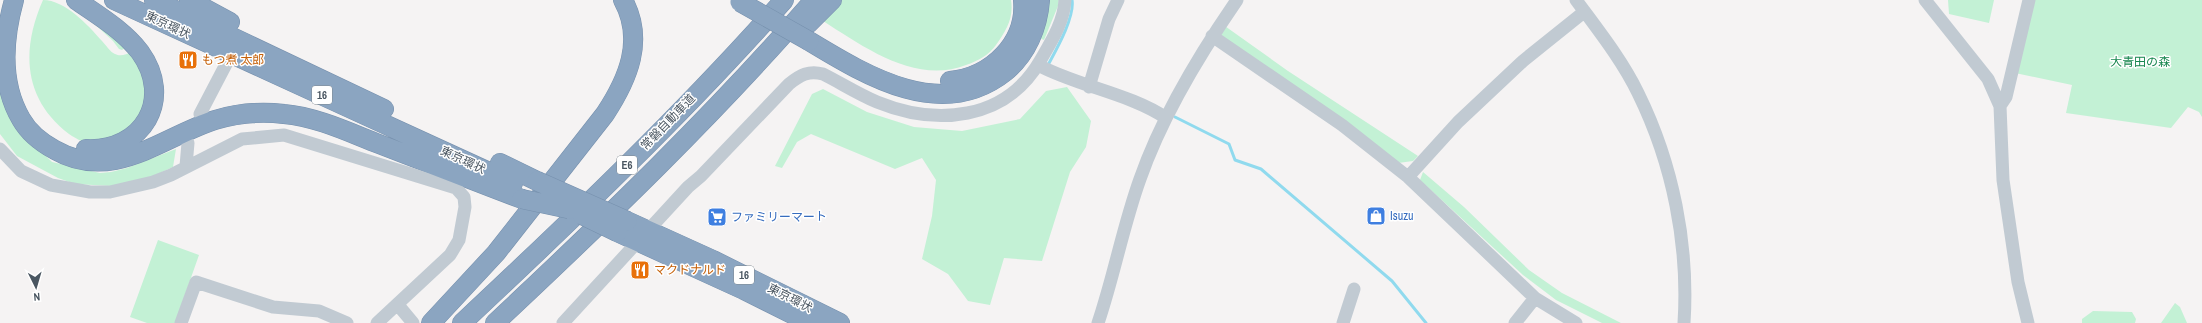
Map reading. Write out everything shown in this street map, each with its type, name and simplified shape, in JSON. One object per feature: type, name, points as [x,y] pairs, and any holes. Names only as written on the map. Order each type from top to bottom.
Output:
[{"type":"highway","points":[[14,0],[5,51],[6,76],[12,100],[23,122],[32,133],[64,155],[91,162],[116,160],[139,154],[216,119],[257,112],[286,114],[326,124],[529,190]]},
{"type":"highway","points":[[25,0],[16,44],[16,61],[20,92],[31,115],[39,125],[61,141],[85,149],[100,150],[124,143],[134,136],[145,124],[150,113],[154,90],[152,77],[147,64],[134,46],[118,29],[76,0]]},
{"type":"highway","name":"東京環状","points":[[114,0],[235,47],[372,103],[529,190],[642,236],[810,323]]},
{"type":"highway","name":"東京環状","points":[[154,0],[235,47],[529,190],[569,209],[622,227]]},
{"type":"highway","points":[[189,0],[341,77],[372,103]]},
{"type":"highway","points":[[431,323],[496,253],[605,114],[621,89],[629,68],[633,46],[630,17],[623,0]]},
{"type":"highway","points":[[762,0],[876,78],[901,87],[937,94],[968,91],[997,78],[1019,58],[1032,36],[1040,0]]},
{"type":"highway","name":"常磐自動車道","points":[[462,323],[627,165],[784,0]]},
{"type":"highway","name":"常磐自動車道","points":[[494,323],[646,177],[745,75],[814,0]]},
{"type":"highway","points":[[646,177],[752,83],[832,0]]},
{"type":"highway","points":[[738,1],[896,73],[928,81],[952,81],[984,71],[1002,57],[1016,38],[1023,18],[1023,0]]},
{"type":"highway","name":"東京環状","points":[[642,236],[738,272],[840,323]]},
{"type":"street","points":[[563,323],[642,236],[789,84],[806,73],[814,72],[823,74],[861,95],[896,109],[920,114],[946,116],[978,111],[999,101],[1025,82],[1038,65],[1061,21],[1065,0]]},
{"type":"street","points":[[1089,87],[1109,19],[1118,0]]},
{"type":"street","points":[[1098,323],[1136,191],[1166,118],[1212,36],[1237,0]]},
{"type":"street","points":[[1576,0],[1619,60],[1638,93],[1652,125],[1670,176],[1682,242],[1685,274],[1684,323]]},
{"type":"street","points":[[1925,0],[1988,79],[2000,106],[2003,180],[2018,282],[2028,323]]},
{"type":"street","points":[[2000,106],[2006,97],[2029,0]]},
{"type":"street","points":[[1408,177],[1458,122],[1523,61],[1584,12]]},
{"type":"street","points":[[1212,36],[1342,125],[1408,177],[1535,298],[1576,323]]},
{"type":"street","points":[[200,114],[235,47]]},
{"type":"street","points":[[1038,65],[1089,87],[1133,102],[1166,118]]},
{"type":"street","points":[[0,149],[21,170],[35,178],[68,190],[110,192],[153,182],[171,175],[186,166],[242,139],[284,135],[456,188],[464,197],[465,207],[459,240],[450,255],[401,309],[378,323]]},
{"type":"street","points":[[186,166],[188,143]]},
{"type":"street","points":[[181,323],[196,282],[273,307],[319,311],[347,323]]},
{"type":"street","points":[[1343,323],[1354,289]]},
{"type":"street","points":[[1515,323],[1535,298]]},
{"type":"street","points":[[401,309],[413,323]]},
{"type":"green space","points":[[43,0],[60,4],[76,14],[113,53],[121,55],[132,52],[148,88],[138,124],[107,142],[95,145],[81,141],[69,134],[54,120],[42,105],[30,73],[29,55],[31,37]]},
{"type":"green space","points":[[842,0],[1011,0],[1012,7],[1010,18],[1003,35],[990,52],[975,62],[966,65],[947,70],[928,70],[910,67],[873,52],[823,21]]},
{"type":"green space","points":[[1048,0],[1059,0],[1044,40],[1039,38]]},
{"type":"green space","points":[[1948,0],[1994,0],[1989,23],[1949,14]]},
{"type":"green space","name":"大青田の森","points":[[2031,0],[2202,0],[2202,117],[2199,112],[2188,107],[2171,128],[2066,113],[2072,85],[2015,73]]},
{"type":"green space","points":[[74,5],[127,46],[122,50],[119,49],[113,41]]},
{"type":"green space","points":[[1222,24],[1288,71],[1418,156],[1413,161],[1398,163],[1220,35]]},
{"type":"green space","points":[[0,85],[35,145],[52,162],[100,173],[111,172],[127,168],[176,149],[173,167],[142,181],[111,186],[75,184],[58,178],[17,156],[0,134]]},
{"type":"green space","points":[[1067,87],[1091,121],[1086,147],[1070,172],[1042,261],[1004,258],[990,305],[968,301],[948,274],[922,259],[932,216],[936,180],[922,158],[895,169],[811,134],[797,142],[782,168],[775,166],[812,94],[823,89],[867,112],[914,127],[962,131],[1020,119],[1046,91]]},
{"type":"green space","points":[[1423,172],[1464,207],[1529,270],[1562,293],[1621,323],[1602,323],[1556,300],[1523,275],[1420,180]]},
{"type":"green space","points":[[158,240],[199,255],[175,323],[147,323],[130,317]]},
{"type":"green space","points":[[2175,303],[2180,307],[2187,323],[2161,323]]},
{"type":"green space","points":[[2093,311],[2132,312],[2136,319],[2135,323],[2082,323],[2082,319]]},
{"type":"waterway","points":[[1048,65],[1068,24],[1071,15],[1072,0]]},
{"type":"waterway","points":[[1175,117],[1229,144],[1235,160],[1261,169],[1392,281],[1426,323]]},
{"type":"place","name":"もつ煮 太郎","points":[[188,60]]},
{"type":"place","name":"Isuzu","points":[[1376,216]]},
{"type":"place","name":"ファミリーマート","points":[[717,217]]},
{"type":"place","name":"マクドナルド","points":[[640,270]]}]
